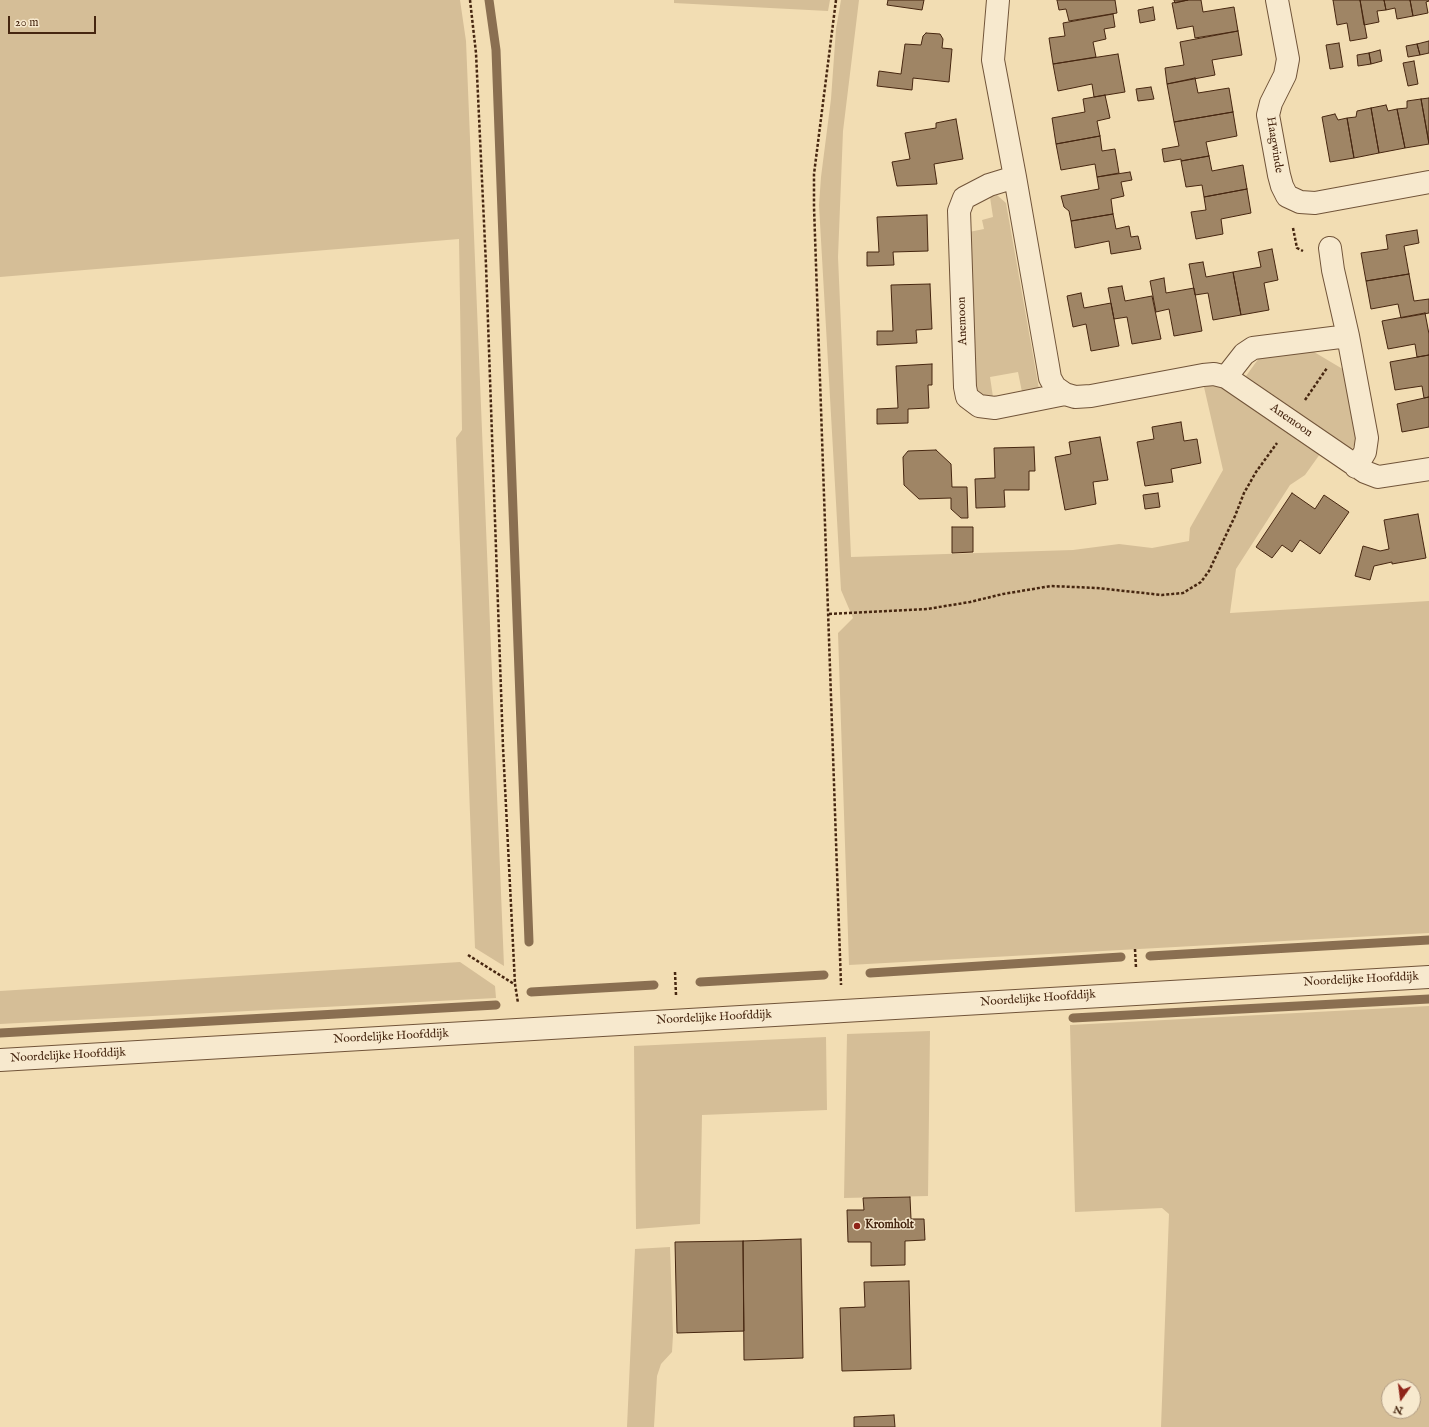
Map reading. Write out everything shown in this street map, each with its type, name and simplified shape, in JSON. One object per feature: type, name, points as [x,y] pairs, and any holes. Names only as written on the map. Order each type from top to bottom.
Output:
[{"type":"street","points":[[998,0],[993,60],[1050,378],[1055,387],[1065,394]]},
{"type":"street","name":"Haagwinde","points":[[1277,0],[1288,59],[1285,75],[1270,103],[1268,115],[1279,175],[1287,196]]},
{"type":"street","name":"Anemoon","points":[[1015,177],[989,185],[964,198],[959,211],[964,387],[967,397],[979,406],[995,408],[1065,394],[1075,397],[1090,396],[1214,374],[1226,376],[1365,472],[1378,477],[1429,469]]},
{"type":"street","points":[[1287,196],[1300,202],[1315,203],[1429,182]]},
{"type":"street","points":[[1330,248],[1333,270],[1348,336],[1367,438],[1365,452],[1356,467]]},
{"type":"street","points":[[1226,376],[1244,354],[1253,348],[1348,336]]},
{"type":"street","name":"Noordelijke Hoofddijk","points":[[0,1060],[1429,976]]},
{"type":"path","points":[[470,0],[476,53],[486,265],[503,747],[515,984],[524,1029]]},
{"type":"path","points":[[836,0],[814,180],[819,381],[829,614],[831,715],[841,983],[837,1012]]},
{"type":"path","points":[[1287,196],[1297,248],[1333,270]]},
{"type":"path","points":[[829,614],[927,609],[970,602],[1009,592],[1051,586],[1097,588],[1162,596],[1183,593],[1201,582],[1209,571],[1244,494],[1256,472],[1348,336]]},
{"type":"path","points":[[468,955],[515,984]]},
{"type":"shaded area","points":[[0,0],[460,0],[466,41],[504,966],[475,948],[456,438],[462,430],[459,239],[0,277]]},
{"type":"shaded area","points":[[674,0],[830,0],[828,11],[674,3]]},
{"type":"shaded area","points":[[841,0],[859,0],[843,131],[838,257],[851,557],[1073,550],[1119,544],[1152,548],[1189,541],[1190,528],[1223,470],[1204,387],[1212,385],[1226,388],[1320,454],[1305,475],[1290,485],[1236,569],[1230,613],[1429,601],[1429,933],[849,965],[838,633],[853,618],[841,590],[819,205],[831,99],[836,29]]},
{"type":"shaded area","points":[[997,195],[1006,203],[1039,389],[1022,392],[1018,372],[990,377],[993,397],[986,397],[974,387],[969,232],[984,229],[982,220],[993,217],[990,197]]},
{"type":"shaded area","points":[[1309,349],[1346,371],[1359,437],[1352,449],[1246,376],[1259,358]]},
{"type":"shaded area","points":[[460,962],[495,986],[496,998],[0,1024],[0,991]]},
{"type":"shaded area","points":[[1429,1006],[1429,1427],[1161,1427],[1169,1214],[1162,1208],[1075,1212],[1070,1025]]},
{"type":"shaded area","points":[[930,1031],[928,1196],[844,1198],[847,1034]]},
{"type":"shaded area","points":[[826,1037],[827,1110],[702,1115],[700,1224],[636,1229],[634,1046]]},
{"type":"shaded area","points":[[670,1247],[673,1335],[672,1352],[661,1364],[657,1376],[654,1427],[627,1427],[635,1249]]},
{"type":"building","points":[[888,0],[924,0],[922,10],[887,5]]},
{"type":"building","points":[[1057,0],[1115,0],[1117,13],[1069,21],[1066,9],[1059,10]]},
{"type":"building","points":[[1174,0],[1188,0],[1175,3]]},
{"type":"building","points":[[1188,0],[1201,0],[1203,12],[1234,7],[1238,31],[1195,38],[1193,26],[1177,29],[1172,3]]},
{"type":"building","points":[[1333,0],[1360,0],[1367,38],[1350,41],[1347,23],[1337,25]]},
{"type":"building","points":[[1360,0],[1384,0],[1386,10],[1377,11],[1379,22],[1364,25]]},
{"type":"building","points":[[1384,0],[1410,0],[1413,16],[1397,19],[1395,8],[1386,10]]},
{"type":"building","points":[[1410,0],[1429,0],[1426,2],[1428,13],[1413,16]]},
{"type":"building","points":[[1153,7],[1155,20],[1140,23],[1138,10]]},
{"type":"building","points":[[1113,14],[1115,27],[1104,29],[1106,39],[1093,42],[1096,57],[1053,64],[1049,38],[1065,36],[1063,23]]},
{"type":"building","points":[[1238,31],[1242,55],[1212,60],[1215,75],[1167,84],[1165,68],[1184,65],[1180,42]]},
{"type":"building","points":[[926,33],[940,34],[943,39],[942,48],[952,49],[949,82],[913,78],[912,90],[877,86],[879,71],[901,74],[905,44],[921,45],[923,36]]},
{"type":"building","points":[[1429,41],[1429,53],[1420,55],[1417,44]]},
{"type":"building","points":[[1339,43],[1343,67],[1330,69],[1326,45]]},
{"type":"building","points":[[1417,44],[1420,55],[1408,57],[1406,46]]},
{"type":"building","points":[[1380,50],[1382,61],[1371,64],[1369,53]]},
{"type":"building","points":[[1369,53],[1371,64],[1358,66],[1357,55]]},
{"type":"building","points":[[1118,54],[1125,92],[1094,97],[1092,84],[1058,91],[1053,64]]},
{"type":"building","points":[[1414,61],[1418,84],[1408,86],[1403,63]]},
{"type":"building","points":[[1195,78],[1198,93],[1229,88],[1233,112],[1174,122],[1167,84]]},
{"type":"building","points":[[1151,87],[1154,99],[1138,101],[1136,89]]},
{"type":"building","points":[[1105,95],[1110,118],[1097,121],[1100,136],[1056,144],[1052,118],[1085,112],[1083,99]]},
{"type":"building","points":[[1429,98],[1429,143],[1421,99]]},
{"type":"building","points":[[1421,99],[1429,144],[1405,148],[1397,109],[1407,108],[1407,101]]},
{"type":"building","points":[[1386,105],[1388,111],[1397,109],[1405,148],[1379,153],[1371,108]]},
{"type":"building","points":[[1371,108],[1379,153],[1354,158],[1347,118],[1356,117],[1357,111]]},
{"type":"building","points":[[1233,112],[1237,136],[1206,142],[1209,156],[1181,161],[1181,159],[1164,162],[1162,149],[1179,146],[1174,122]]},
{"type":"building","points":[[1335,114],[1338,120],[1347,118],[1354,158],[1330,162],[1322,117]]},
{"type":"building","points":[[956,119],[963,159],[934,164],[937,184],[897,186],[892,162],[910,159],[905,133],[936,128],[936,123]]},
{"type":"building","points":[[1100,136],[1102,151],[1115,149],[1119,173],[1097,177],[1095,164],[1061,170],[1056,144]]},
{"type":"building","points":[[1209,156],[1212,171],[1243,165],[1247,189],[1204,197],[1202,185],[1186,187],[1181,161]]},
{"type":"building","points":[[1130,172],[1132,180],[1121,182],[1124,196],[1111,199],[1113,214],[1071,221],[1069,211],[1064,207],[1061,196],[1099,189],[1097,177]]},
{"type":"building","points":[[1247,189],[1251,213],[1221,219],[1223,234],[1196,239],[1191,212],[1206,210],[1204,197]]},
{"type":"building","points":[[1113,214],[1116,229],[1129,226],[1131,237],[1138,236],[1141,249],[1111,254],[1109,241],[1075,248],[1071,221]]},
{"type":"building","points":[[927,215],[928,251],[893,252],[894,265],[867,266],[867,252],[879,252],[877,217]]},
{"type":"building","points":[[1417,230],[1419,243],[1404,246],[1409,274],[1366,281],[1361,253],[1388,249],[1386,235]]},
{"type":"building","points":[[1272,249],[1278,280],[1264,283],[1269,310],[1241,315],[1233,272],[1261,267],[1258,252]]},
{"type":"building","points":[[1203,262],[1206,277],[1233,272],[1241,315],[1213,320],[1208,293],[1195,295],[1189,264]]},
{"type":"building","points":[[1409,274],[1414,301],[1429,299],[1429,313],[1401,318],[1398,304],[1371,309],[1366,281]]},
{"type":"building","points":[[1164,278],[1166,293],[1194,288],[1202,331],[1174,336],[1169,309],[1156,312],[1150,281]]},
{"type":"building","points":[[930,284],[932,329],[916,330],[917,343],[877,345],[877,331],[893,331],[891,285]]},
{"type":"building","points":[[1122,286],[1125,301],[1152,296],[1161,339],[1132,344],[1127,317],[1114,319],[1108,288]]},
{"type":"building","points":[[1081,293],[1084,308],[1111,303],[1119,346],[1091,351],[1086,324],[1073,327],[1067,296]]},
{"type":"building","points":[[1425,313],[1429,334],[1429,355],[1417,357],[1415,344],[1388,349],[1382,321]]},
{"type":"building","points":[[1429,355],[1429,397],[1424,398],[1422,386],[1395,390],[1390,362]]},
{"type":"building","points":[[932,364],[932,385],[928,385],[929,408],[908,409],[908,423],[877,424],[877,409],[898,408],[896,366]]},
{"type":"building","points":[[1429,397],[1429,427],[1402,432],[1397,404]]},
{"type":"building","points":[[1181,422],[1184,441],[1197,439],[1201,463],[1171,469],[1173,482],[1145,486],[1137,442],[1154,439],[1152,427]]},
{"type":"building","points":[[1100,437],[1108,480],[1093,482],[1096,504],[1065,510],[1055,457],[1071,454],[1069,442]]},
{"type":"building","points":[[1034,447],[1035,471],[1029,471],[1029,490],[1004,490],[1005,507],[976,508],[975,479],[995,478],[994,448]]},
{"type":"building","points":[[936,450],[951,464],[952,487],[967,487],[968,518],[961,518],[951,509],[951,498],[919,499],[904,485],[903,457],[908,451]]},
{"type":"building","points":[[1158,493],[1160,507],[1145,509],[1143,495]]},
{"type":"building","points":[[1292,493],[1315,509],[1324,495],[1349,512],[1320,554],[1300,540],[1292,552],[1282,545],[1272,558],[1256,547]]},
{"type":"building","points":[[1418,514],[1426,558],[1392,564],[1392,562],[1374,566],[1370,580],[1355,576],[1363,546],[1380,551],[1389,549],[1384,520]]},
{"type":"building","points":[[952,527],[973,527],[973,552],[952,553]]},
{"type":"building","points":[[910,1197],[911,1219],[924,1219],[925,1240],[905,1241],[905,1265],[871,1266],[871,1242],[848,1242],[847,1210],[864,1210],[863,1198]]},
{"type":"building","points":[[801,1239],[803,1358],[744,1360],[743,1241]]},
{"type":"building","points":[[743,1241],[744,1331],[677,1333],[675,1242]]},
{"type":"building","points":[[909,1281],[911,1369],[842,1371],[840,1308],[865,1307],[864,1282]]},
{"type":"building","points":[[894,1415],[895,1427],[854,1427],[854,1417]]},
{"type":"waterway","points":[[489,0],[496,50],[529,942]]},
{"type":"waterway","points":[[1150,956],[1429,940]]},
{"type":"waterway","points":[[870,973],[1121,957]]},
{"type":"waterway","points":[[700,982],[824,975]]},
{"type":"waterway","points":[[531,992],[654,985]]},
{"type":"waterway","points":[[1073,1018],[1429,999]]},
{"type":"waterway","points":[[0,1033],[496,1005]]},
{"type":"place","name":"Kromholt","points":[[857,1226]]}]
